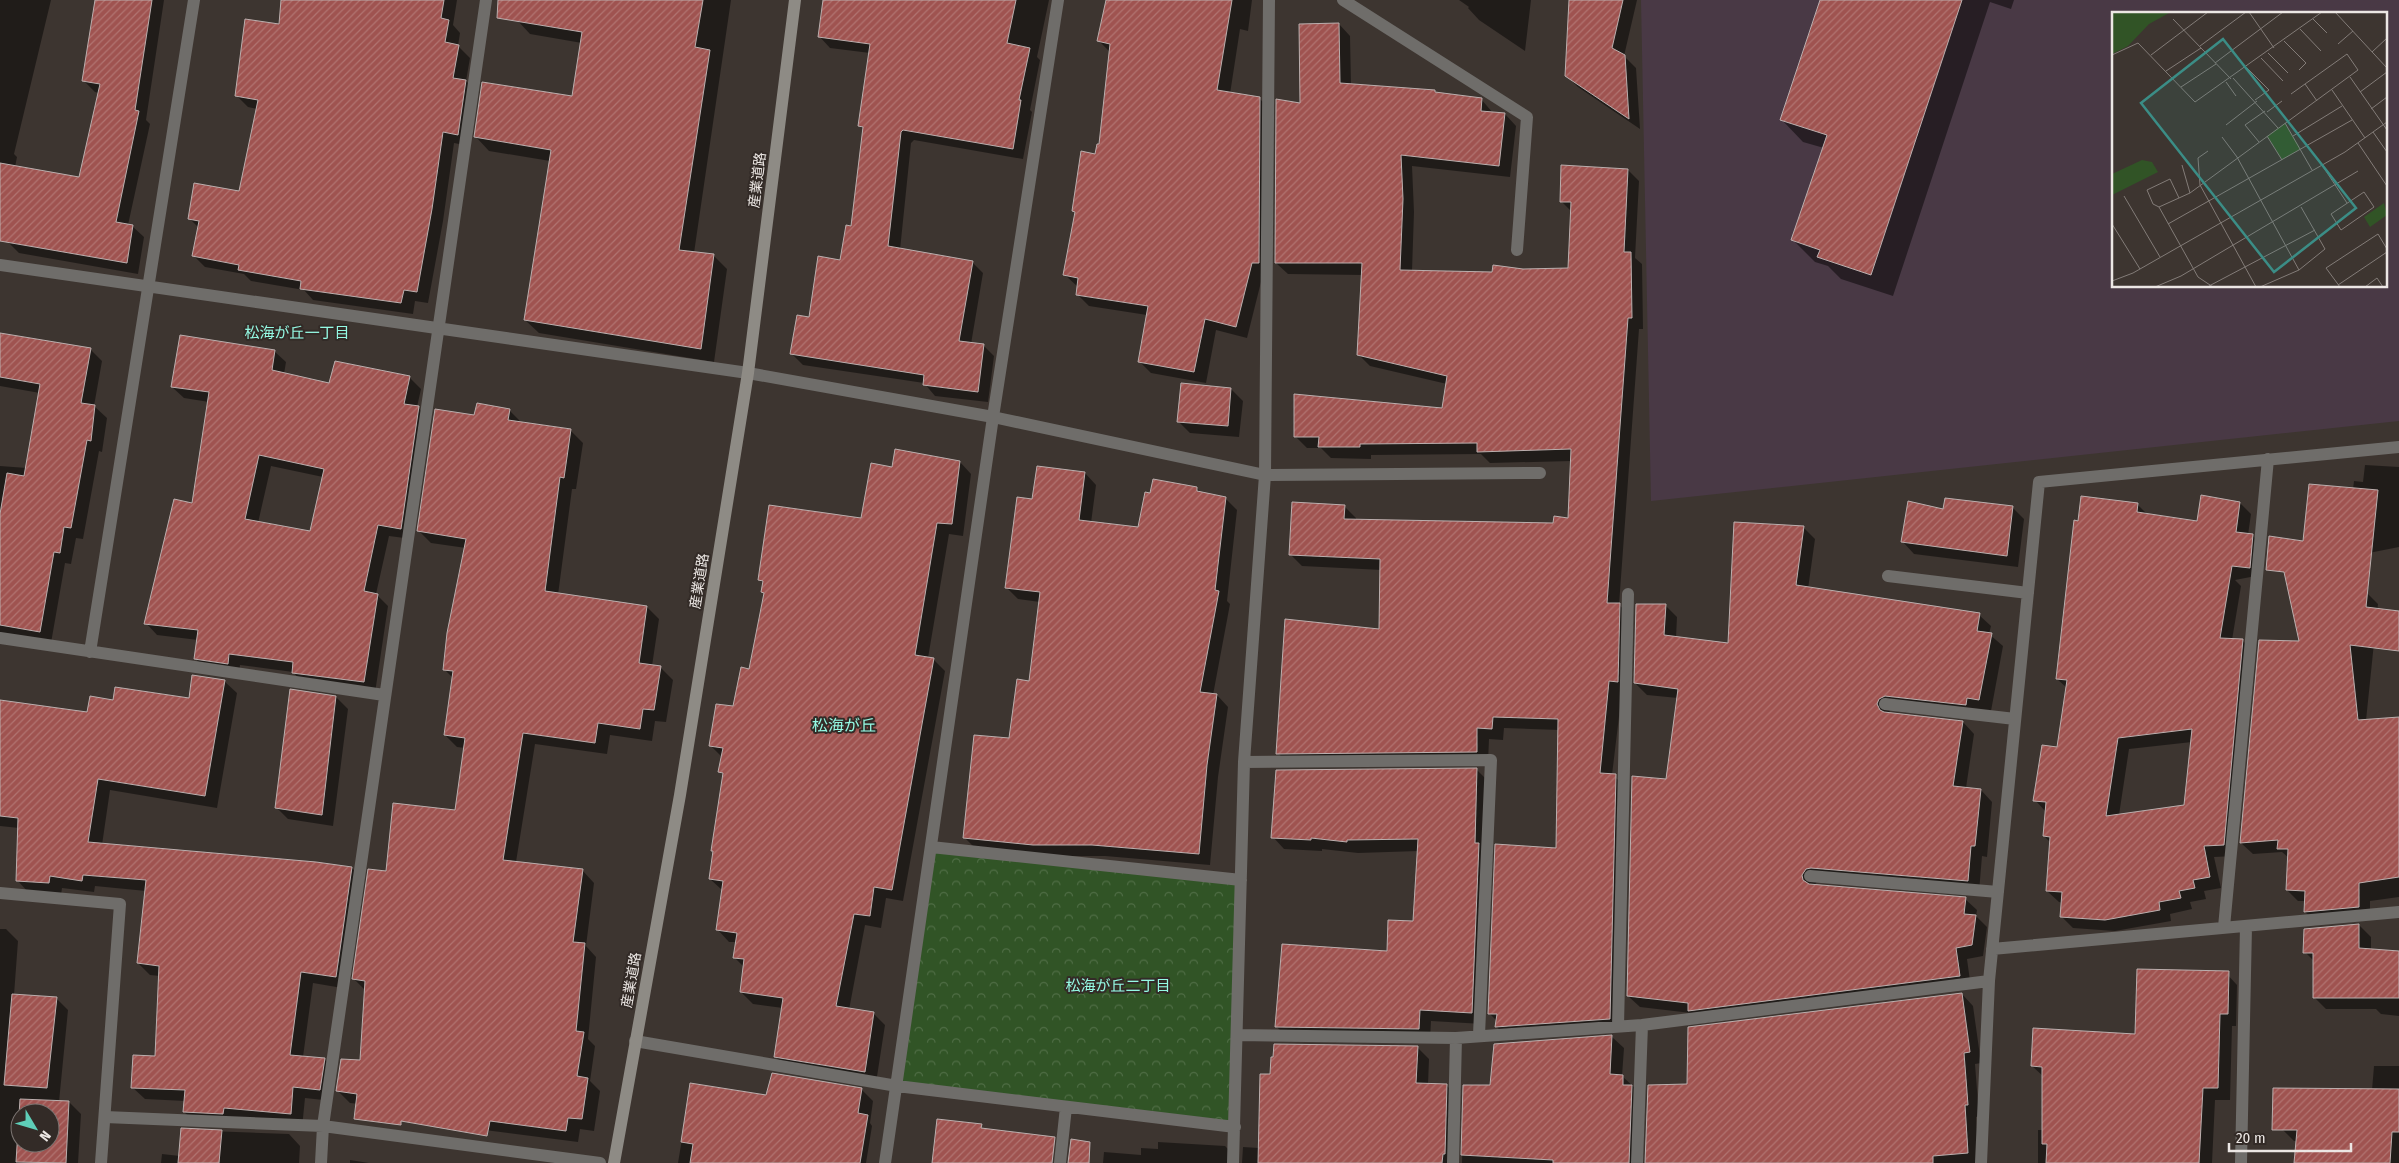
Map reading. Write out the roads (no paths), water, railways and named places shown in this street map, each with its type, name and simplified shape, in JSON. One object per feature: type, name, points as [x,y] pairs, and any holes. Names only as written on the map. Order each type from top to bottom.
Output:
[{"type":"street","points":[[90,652],[194,0]]},
{"type":"street","points":[[321,1163],[323,1126],[384,695],[486,0]]},
{"type":"street","name":"産業道路","points":[[614,1163],[680,795],[748,373],[795,0]]},
{"type":"street","points":[[885,1163],[993,416],[1058,0]]},
{"type":"street","points":[[1233,1163],[1244,762],[1265,475],[1269,0]]},
{"type":"street","points":[[1343,0],[1527,117],[1517,250]]},
{"type":"street","points":[[0,265],[748,373],[993,416],[1265,475],[1540,473]]},
{"type":"street","points":[[1981,1163],[1989,981],[2039,482],[2399,447]]},
{"type":"street","points":[[2224,926],[2268,459]]},
{"type":"street","points":[[1888,576],[2028,593]]},
{"type":"street","points":[[1618,1026],[1628,594]]},
{"type":"street","points":[[0,638],[384,695]]},
{"type":"street","points":[[1884,704],[2015,719]]},
{"type":"street","points":[[1244,762],[1491,760],[1479,1036]]},
{"type":"street","points":[[931,847],[1241,880]]},
{"type":"street","points":[[1810,876],[1998,892]]},
{"type":"street","points":[[0,893],[120,904],[106,1117],[101,1163]]},
{"type":"street","points":[[1992,949],[2224,926],[2246,927],[2399,912]]},
{"type":"street","points":[[2240,1163],[2246,927]]},
{"type":"street","points":[[1237,1036],[1456,1038],[1642,1025],[1989,981]]},
{"type":"street","points":[[1637,1163],[1642,1025]]},
{"type":"street","points":[[1453,1163],[1456,1038]]},
{"type":"street","points":[[635,1041],[897,1086],[1235,1127]]},
{"type":"street","points":[[1060,1163],[1066,1107]]},
{"type":"street","points":[[106,1117],[323,1126],[600,1163]]},
{"type":"district","name":"松海が丘一丁目","points":[[297,333]]},
{"type":"district","name":"松海が丘","points":[[844,725]]},
{"type":"district","name":"松海が丘二丁目","points":[[1118,986]]}]
